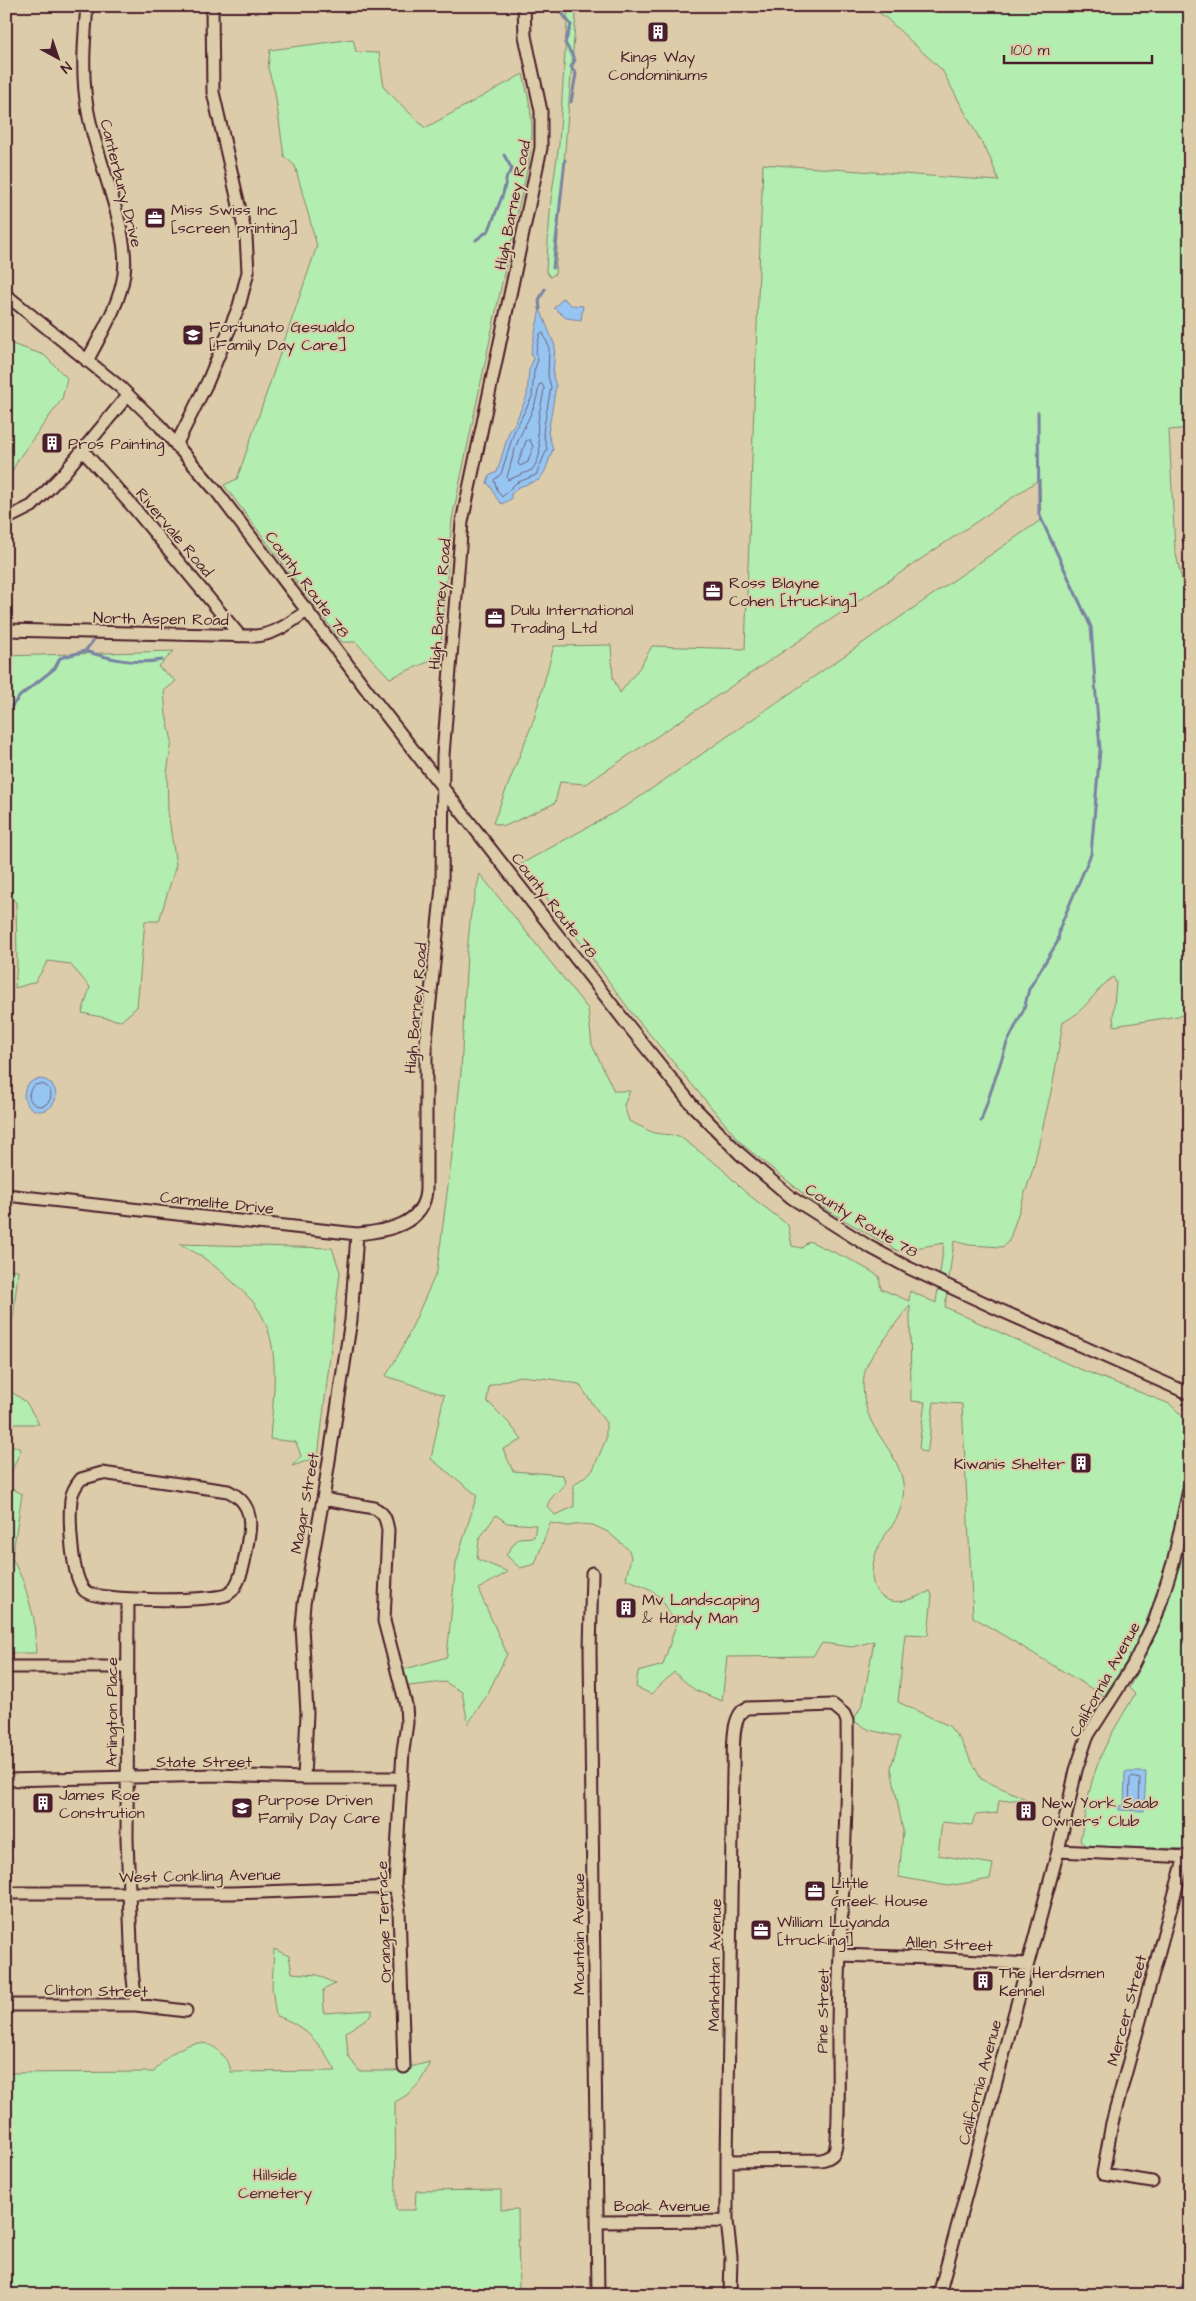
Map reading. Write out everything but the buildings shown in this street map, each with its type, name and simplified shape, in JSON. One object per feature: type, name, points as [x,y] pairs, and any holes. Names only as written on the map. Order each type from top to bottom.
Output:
[{"type":"street","name":"Canterbury Drive","points":[[87,6],[84,72],[88,111],[125,256],[124,275],[120,290],[108,322],[88,361]]},
{"type":"street","points":[[176,445],[212,373],[240,306],[248,272],[246,236],[213,92],[212,6]]},
{"type":"street","name":"High Barney Road","points":[[420,1212],[426,1199],[425,1068],[431,984],[442,887],[442,788],[447,686],[462,522],[541,148],[541,111],[525,36],[524,6]]},
{"type":"street","name":"County Route 78","points":[[6,296],[128,395],[176,445],[217,492],[442,788],[693,1106],[740,1154],[792,1198],[828,1222],[909,1268],[1190,1394]]},
{"type":"street","points":[[6,519],[32,506],[83,451],[128,395]]},
{"type":"street","name":"Rivervale Road","points":[[83,451],[134,508],[240,636]]},
{"type":"street","name":"North Aspen Road","points":[[6,630],[265,635],[275,632],[308,610]]},
{"type":"street","name":"Carmelite Drive","points":[[6,1195],[357,1234],[372,1233],[404,1224],[420,1212]]},
{"type":"street","name":"Magar Street","points":[[304,1778],[307,1713],[302,1626],[304,1604],[323,1499],[351,1320],[357,1234]]},
{"type":"street","points":[[102,1473],[228,1491],[244,1501],[249,1513],[249,1531],[241,1575],[230,1593],[218,1597],[128,1599],[95,1596],[86,1592],[76,1578],[71,1498],[81,1479],[102,1473]]},
{"type":"street","name":"California Avenue","points":[[939,2295],[1058,1851],[1076,1770],[1088,1737],[1133,1665],[1160,1606],[1173,1563],[1190,1485]]},
{"type":"street","name":"Orange Terrace","points":[[323,1499],[380,1510],[386,1518],[388,1530],[384,1621],[406,1705],[407,1723],[395,1887],[399,1909],[404,2067]]},
{"type":"street","name":"Mountain Avenue","points":[[592,1573],[590,1649],[598,2295]]},
{"type":"street","name":"Arlington Place","points":[[128,1599],[126,1667],[128,1893],[136,2005]]},
{"type":"street","points":[[6,1667],[126,1667]]},
{"type":"street","name":"Manhattan Avenue","points":[[730,2295],[731,2257],[727,2221],[727,2161],[733,1770],[736,1724],[740,1711],[764,1706],[833,1705],[844,1714]]},
{"type":"street","name":"Pine Street","points":[[727,2161],[789,2162],[821,2160],[830,2157],[835,2149],[838,2099],[840,1955],[848,1768],[847,1721],[844,1714]]},
{"type":"street","name":"State Street","points":[[6,1780],[217,1775],[304,1778],[402,1778]]},
{"type":"street","points":[[1058,1851],[1188,1857]]},
{"type":"street","name":"Mercer Street","points":[[1152,2182],[1102,2174],[1112,2123],[1188,1857]]},
{"type":"street","name":"West Conkling Avenue","points":[[6,1893],[232,1893],[395,1887]]},
{"type":"street","name":"Allen Street","points":[[840,1955],[1027,1964]]},
{"type":"street","name":"Clinton Street","points":[[6,2005],[136,2005],[186,2011]]},
{"type":"street","name":"Boak Avenue","points":[[598,2222],[727,2221]]},
{"type":"green space","points":[[568,6],[578,6],[555,274],[550,277],[546,271],[551,199],[559,144]]},
{"type":"green space","points":[[870,6],[891,6],[902,9],[901,6],[1190,6],[1190,428],[1169,430],[1175,550],[1188,606],[1186,620],[1190,632],[1190,1014],[1114,1026],[1116,982],[1113,977],[1077,1013],[1063,1022],[1053,1083],[1033,1169],[1009,1241],[1002,1247],[969,1245],[954,1241],[945,1307],[1077,1368],[1170,1404],[1190,1424],[1190,1466],[1159,1591],[1133,1651],[1104,1696],[973,1617],[962,1404],[934,1402],[928,1448],[926,1452],[921,1451],[919,1447],[925,1402],[911,1401],[910,1306],[869,1361],[863,1387],[868,1414],[896,1463],[902,1477],[903,1488],[903,1498],[899,1513],[880,1543],[873,1563],[872,1578],[876,1591],[887,1600],[905,1601],[930,1591],[932,1595],[928,1635],[905,1634],[898,1702],[949,1726],[961,1741],[981,1779],[1026,1799],[999,1801],[997,1813],[975,1815],[972,1825],[942,1822],[938,1855],[993,1864],[990,1879],[948,1886],[899,1877],[903,1831],[891,1767],[900,1737],[870,1730],[853,1721],[863,1703],[874,1641],[852,1647],[822,1643],[813,1656],[727,1657],[722,1701],[695,1690],[674,1672],[651,1694],[636,1687],[638,1672],[663,1665],[676,1625],[666,1606],[657,1595],[646,1587],[626,1579],[631,1557],[629,1550],[608,1532],[593,1525],[580,1524],[568,1526],[550,1523],[535,1564],[520,1568],[506,1555],[518,1538],[534,1537],[536,1525],[507,1523],[496,1515],[479,1539],[477,1559],[508,1572],[478,1589],[507,1654],[487,1695],[468,1724],[462,1692],[445,1682],[408,1686],[402,1670],[447,1657],[456,1563],[477,1495],[431,1459],[444,1395],[386,1376],[403,1347],[437,1271],[461,1072],[467,951],[471,913],[480,874],[588,1009],[592,1045],[614,1091],[630,1091],[624,1105],[629,1121],[654,1133],[679,1136],[720,1167],[745,1192],[788,1225],[792,1246],[802,1248],[809,1241],[851,1260],[879,1276],[881,1289],[909,1301],[910,1291],[936,1303],[944,1243],[898,1251],[815,1203],[743,1145],[631,1012],[521,864],[628,805],[1041,520],[1040,479],[586,784],[560,782],[555,803],[505,826],[493,823],[534,719],[554,646],[611,645],[613,678],[620,693],[640,667],[652,646],[745,649],[763,164],[999,181],[990,158],[942,70],[885,17]],"holes":[[[519,1376],[579,1384],[606,1423],[606,1439],[593,1470],[574,1485],[574,1507],[555,1515],[547,1506],[565,1483],[563,1475],[513,1471],[503,1449],[522,1440],[509,1423],[487,1401],[489,1386]]]},
{"type":"green space","points":[[353,39],[356,52],[379,53],[384,88],[425,128],[523,74],[532,124],[527,168],[513,230],[516,237],[511,240],[452,519],[441,642],[439,642],[437,658],[390,678],[356,642],[342,642],[224,485],[237,479],[317,246],[295,166],[284,156],[275,92],[268,68],[270,50]]},
{"type":"green space","points":[[6,342],[44,355],[67,378],[62,399],[19,458],[6,483]]},
{"type":"green space","points":[[174,651],[158,667],[176,681],[164,691],[166,715],[172,741],[167,773],[168,812],[176,865],[159,921],[145,921],[137,1007],[121,1021],[82,1013],[90,987],[70,964],[48,961],[35,982],[15,988],[17,963],[16,902],[6,893],[6,656]]},
{"type":"green space","points":[[179,1244],[332,1248],[340,1272],[318,1457],[292,1466],[301,1456],[296,1442],[270,1439],[274,1388],[273,1353],[270,1336],[256,1306],[252,1300],[215,1267]]},
{"type":"green space","points":[[6,1269],[18,1270],[13,1320],[6,1319]]},
{"type":"green space","points":[[6,1388],[26,1402],[39,1424],[6,1424]]},
{"type":"green space","points":[[6,1443],[21,1449],[6,1485]]},
{"type":"green space","points":[[6,1485],[22,1494],[12,1558],[24,1583],[34,1619],[36,1653],[6,1653]]},
{"type":"green space","points":[[1190,1514],[1190,1849],[1086,1846],[1080,1841],[1094,1775],[1114,1729],[1135,1694],[1129,1688],[1163,1619],[1182,1553]]},
{"type":"green space","name":"Hillside Cemetery","points":[[274,1949],[289,1956],[292,1973],[318,1975],[335,1984],[323,1990],[324,2013],[372,2010],[372,2015],[346,2032],[348,2056],[359,2071],[394,2071],[430,2062],[417,2086],[395,2102],[396,2210],[415,2210],[416,2191],[501,2190],[501,2210],[518,2209],[519,2295],[6,2295],[6,2073],[154,2072],[160,2064],[176,2051],[195,2043],[205,2043],[214,2047],[227,2061],[231,2072],[336,2071],[312,2037],[296,2024],[276,2016],[272,1987]]},
{"type":"water","points":[[563,298],[571,305],[583,306],[581,320],[566,318],[554,308]]},
{"type":"water","points":[[540,309],[555,346],[553,376],[556,386],[548,433],[553,449],[545,471],[539,480],[519,487],[511,494],[511,499],[502,504],[487,483],[489,476],[497,472],[510,429],[514,425],[527,396],[529,370],[533,360],[531,352]]},
{"type":"water","points":[[40,1079],[46,1080],[51,1084],[55,1089],[55,1101],[51,1106],[46,1110],[40,1111],[34,1110],[29,1106],[25,1101],[24,1095],[25,1089],[29,1084],[34,1080]]},
{"type":"water","points":[[1125,1772],[1146,1772],[1144,1811],[1119,1810],[1119,1806],[1124,1806]]},
{"type":"waterway","points":[[554,6],[571,25],[565,43],[575,60],[571,67],[576,74],[571,102]]},
{"type":"waterway","points":[[476,240],[489,230],[503,194],[507,176],[512,169],[504,155]]},
{"type":"waterway","points":[[553,268],[565,160]]},
{"type":"waterway","points":[[540,309],[539,300],[545,289]]},
{"type":"waterway","points":[[981,1121],[1007,1043],[1024,1009],[1029,989],[1058,941],[1060,927],[1091,854],[1100,750],[1091,627],[1039,514],[1038,412]]},
{"type":"waterway","points":[[6,713],[20,696],[55,668],[60,658],[85,651],[93,641]]},
{"type":"waterway","points":[[85,651],[123,660],[142,662],[162,660]]},
{"type":"waterway","points":[[1177,2295],[1190,2273]]},
{"type":"place","name":"Kings Way Condominiums","points":[[658,32]]},
{"type":"place","name":"Miss Swiss Inc [screen printing]","points":[[155,218]]},
{"type":"place","name":"Fortunato Gesualdo [Family Day Care]","points":[[193,335]]},
{"type":"place","name":"Pros Painting","points":[[52,443]]},
{"type":"place","name":"Ross Blayne Cohen [trucking]","points":[[713,591]]},
{"type":"place","name":"Dulu International Trading Ltd","points":[[495,618]]},
{"type":"place","name":"Kiwanis Shelter","points":[[1081,1463]]},
{"type":"place","name":"Mv Landscaping & Handy Man","points":[[626,1608]]},
{"type":"place","name":"James Roe Constrution","points":[[43,1803]]},
{"type":"place","name":"Purpose Driven Family Day Care","points":[[242,1808]]},
{"type":"place","name":"New York Saab Owners’ Club","points":[[1026,1811]]},
{"type":"place","name":"Little Greek House","points":[[815,1891]]},
{"type":"place","name":"William Luyanda [trucking]","points":[[761,1930]]},
{"type":"place","name":"The Herdsmen Kennel","points":[[983,1981]]}]
